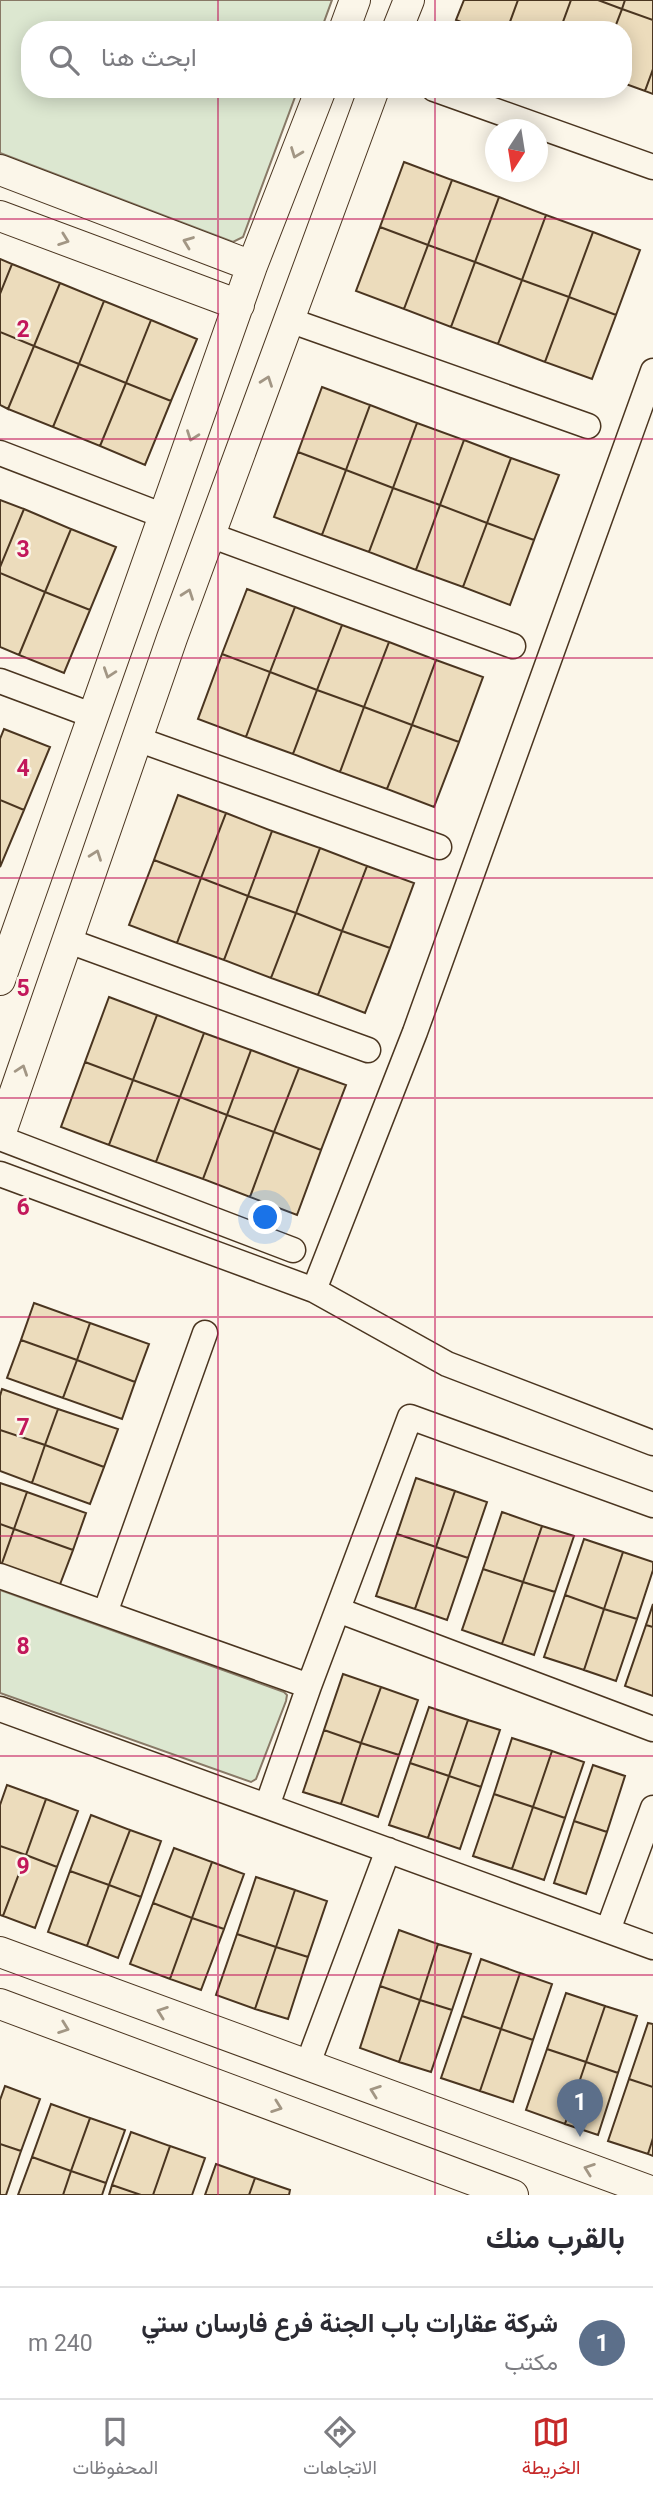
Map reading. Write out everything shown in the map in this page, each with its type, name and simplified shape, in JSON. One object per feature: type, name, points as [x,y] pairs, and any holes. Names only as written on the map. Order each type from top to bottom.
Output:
[{"type":"street","points":[[347,21],[355,0]]},
{"type":"street","points":[[401,21],[409,0]]},
{"type":"street","points":[[0,981],[9,923],[94,716],[252,266],[317,98]]},
{"type":"street","points":[[293,1250],[0,1136],[172,638],[371,98]]},
{"type":"street","points":[[459,98],[653,167]]},
{"type":"street","points":[[0,170],[252,266]]},
{"type":"street","points":[[0,216],[239,305]]},
{"type":"street","points":[[289,320],[588,426]]},
{"type":"street","points":[[314,1290],[415,1032],[653,371]]},
{"type":"street","points":[[0,453],[164,516]]},
{"type":"street","points":[[210,535],[513,646]]},
{"type":"street","points":[[127,622],[172,638]]},
{"type":"street","points":[[0,681],[94,716]]},
{"type":"street","points":[[137,739],[439,847]]},
{"type":"street","points":[[66,940],[368,1050]]},
{"type":"street","points":[[0,1174],[314,1290],[447,1364],[653,1443]]},
{"type":"street","points":[[105,1613],[205,1333]]},
{"type":"street","points":[[267,1806],[410,1417],[653,1505]]},
{"type":"street","points":[[0,1576],[309,1686]]},
{"type":"street","points":[[338,1610],[653,1730]]},
{"type":"street","points":[[0,1709],[653,1947]]},
{"type":"street","points":[[608,1930],[653,1808]]},
{"type":"street","points":[[307,2066],[388,1850]]},
{"type":"street","points":[[0,1952],[653,2192]]},
{"type":"street","points":[[0,2004],[513,2195]]},
{"type":"green space","points":[[0,0],[332,0],[324,21],[21,21],[21,98],[295,98],[243,237],[233,242],[0,153]]},
{"type":"green space","points":[[0,1590],[284,1692],[287,1695],[286,1701],[256,1779],[251,1782],[0,1693]]},
{"type":"building","points":[[464,0],[518,0],[510,21],[456,20]]},
{"type":"building","points":[[518,0],[571,0],[563,21],[510,21]]},
{"type":"building","points":[[571,0],[598,0],[622,9],[617,21],[563,21]]},
{"type":"building","points":[[598,0],[625,0],[622,9]]},
{"type":"building","points":[[625,0],[653,0],[653,20],[622,9]]},
{"type":"building","points":[[622,9],[653,20],[653,69],[645,91],[632,86],[632,21],[617,21]]},
{"type":"building","points":[[653,69],[653,94],[645,91]]},
{"type":"building","points":[[404,162],[452,180],[428,245],[380,227]]},
{"type":"building","points":[[452,180],[499,197],[475,262],[428,245]]},
{"type":"building","points":[[499,197],[546,215],[522,280],[475,262]]},
{"type":"building","points":[[546,215],[593,232],[569,297],[522,280]]},
{"type":"building","points":[[380,227],[428,245],[404,309],[356,291]]},
{"type":"building","points":[[593,232],[640,250],[616,315],[569,297]]},
{"type":"building","points":[[428,245],[475,262],[451,327],[404,309]]},
{"type":"building","points":[[0,259],[12,264],[0,294]]},
{"type":"building","points":[[475,262],[522,280],[498,344],[451,327]]},
{"type":"building","points":[[12,264],[60,283],[34,346],[0,332],[0,294]]},
{"type":"building","points":[[522,280],[569,297],[545,362],[498,344]]},
{"type":"building","points":[[60,283],[104,301],[79,364],[34,346]]},
{"type":"building","points":[[569,297],[616,315],[592,379],[545,362]]},
{"type":"building","points":[[104,301],[151,320],[126,383],[79,364]]},
{"type":"building","points":[[151,320],[197,339],[171,401],[126,383]]},
{"type":"building","points":[[0,332],[34,346],[8,409],[0,405]]},
{"type":"building","points":[[34,346],[79,364],[53,427],[8,409]]},
{"type":"building","points":[[79,364],[126,383],[100,446],[53,427]]},
{"type":"building","points":[[126,383],[171,401],[145,465],[100,446]]},
{"type":"building","points":[[322,387],[370,405],[346,470],[298,452]]},
{"type":"building","points":[[370,405],[417,423],[393,488],[346,470]]},
{"type":"building","points":[[417,423],[464,440],[440,505],[393,488]]},
{"type":"building","points":[[464,440],[511,458],[487,523],[440,505]]},
{"type":"building","points":[[298,452],[346,470],[322,535],[274,517]]},
{"type":"building","points":[[511,458],[559,475],[534,540],[487,523]]},
{"type":"building","points":[[346,470],[393,488],[369,552],[322,535]]},
{"type":"building","points":[[393,488],[440,505],[416,570],[369,552]]},
{"type":"building","points":[[0,500],[24,509],[0,567]]},
{"type":"building","points":[[440,505],[487,523],[463,587],[416,570]]},
{"type":"building","points":[[24,509],[71,529],[45,592],[0,573],[0,567]]},
{"type":"building","points":[[487,523],[534,540],[510,605],[463,587]]},
{"type":"building","points":[[71,529],[116,547],[90,610],[45,592]]},
{"type":"building","points":[[0,573],[45,592],[19,655],[0,647]]},
{"type":"building","points":[[247,589],[295,607],[270,672],[222,654]]},
{"type":"building","points":[[45,592],[90,610],[64,673],[19,655]]},
{"type":"building","points":[[295,607],[342,625],[317,690],[270,672]]},
{"type":"building","points":[[342,625],[389,642],[364,707],[317,690]]},
{"type":"building","points":[[389,642],[436,660],[412,725],[364,707]]},
{"type":"building","points":[[222,654],[270,672],[246,737],[198,719]]},
{"type":"building","points":[[436,660],[483,677],[459,742],[412,725]]},
{"type":"building","points":[[270,672],[317,690],[293,754],[246,737]]},
{"type":"building","points":[[317,690],[364,707],[340,772],[293,754]]},
{"type":"building","points":[[364,707],[412,725],[387,789],[340,772]]},
{"type":"building","points":[[412,725],[459,742],[434,807],[387,789]]},
{"type":"building","points":[[4,729],[50,747],[24,810],[0,800],[0,739]]},
{"type":"building","points":[[178,795],[226,813],[201,878],[154,860]]},
{"type":"building","points":[[0,800],[24,810],[0,867]]},
{"type":"building","points":[[226,813],[272,831],[248,896],[201,878]]},
{"type":"building","points":[[272,831],[320,848],[296,913],[248,896]]},
{"type":"building","points":[[320,848],[367,866],[342,931],[296,913]]},
{"type":"building","points":[[154,860],[201,878],[177,943],[129,925]]},
{"type":"building","points":[[367,866],[414,883],[390,948],[342,931]]},
{"type":"building","points":[[201,878],[248,896],[224,960],[177,943]]},
{"type":"building","points":[[248,896],[296,913],[271,978],[224,960]]},
{"type":"building","points":[[296,913],[342,931],[318,995],[271,978]]},
{"type":"building","points":[[342,931],[390,948],[365,1013],[318,995]]},
{"type":"building","points":[[109,997],[157,1015],[133,1080],[85,1062]]},
{"type":"building","points":[[157,1015],[204,1033],[180,1097],[133,1080]]},
{"type":"building","points":[[204,1033],[251,1050],[227,1115],[180,1097]]},
{"type":"building","points":[[251,1050],[299,1068],[274,1132],[227,1115]]},
{"type":"building","points":[[85,1062],[133,1080],[109,1145],[61,1127]]},
{"type":"building","points":[[299,1068],[346,1085],[321,1150],[274,1132]]},
{"type":"building","points":[[133,1080],[180,1097],[156,1162],[109,1145]]},
{"type":"building","points":[[180,1097],[227,1115],[203,1179],[156,1162]]},
{"type":"building","points":[[227,1115],[274,1132],[250,1197],[203,1179]]},
{"type":"building","points":[[274,1132],[321,1150],[297,1215],[250,1197]]},
{"type":"building","points":[[34,1303],[90,1323],[77,1360],[21,1340]]},
{"type":"building","points":[[90,1323],[149,1344],[135,1382],[77,1360]]},
{"type":"building","points":[[21,1340],[77,1360],[63,1398],[7,1378]]},
{"type":"building","points":[[77,1360],[135,1382],[122,1419],[63,1398]]},
{"type":"building","points":[[2,1389],[58,1409],[45,1445],[0,1430]]},
{"type":"building","points":[[58,1409],[118,1429],[104,1467],[45,1445]]},
{"type":"building","points":[[0,1430],[45,1445],[32,1483],[0,1471]]},
{"type":"building","points":[[45,1445],[104,1467],[90,1504],[32,1483]]},
{"type":"building","points":[[416,1478],[455,1491],[436,1547],[397,1534]]},
{"type":"building","points":[[0,1483],[27,1492],[14,1529],[0,1524]]},
{"type":"building","points":[[455,1491],[487,1502],[468,1558],[436,1547]]},
{"type":"building","points":[[27,1492],[86,1513],[73,1550],[14,1529]]},
{"type":"building","points":[[502,1512],[542,1526],[523,1582],[483,1569]]},
{"type":"building","points":[[0,1524],[14,1529],[1,1566],[0,1566]]},
{"type":"building","points":[[542,1526],[574,1536],[555,1592],[523,1582]]},
{"type":"building","points":[[14,1529],[73,1550],[59,1587],[1,1566]]},
{"type":"building","points":[[397,1534],[436,1547],[415,1609],[376,1596]]},
{"type":"building","points":[[584,1539],[623,1552],[604,1609],[565,1595]]},
{"type":"building","points":[[436,1547],[468,1558],[447,1620],[415,1609]]},
{"type":"building","points":[[623,1552],[653,1562],[653,1570],[637,1619],[604,1609]]},
{"type":"building","points":[[483,1569],[523,1582],[502,1644],[462,1630]]},
{"type":"building","points":[[523,1582],[555,1592],[534,1655],[502,1644]]},
{"type":"building","points":[[565,1595],[604,1609],[584,1670],[544,1657]]},
{"type":"building","points":[[653,1604],[653,1627],[646,1625]]},
{"type":"building","points":[[604,1609],[637,1619],[616,1681],[584,1670]]},
{"type":"building","points":[[646,1625],[653,1627],[653,1696],[625,1686]]},
{"type":"building","points":[[343,1674],[381,1687],[361,1743],[324,1730]]},
{"type":"building","points":[[381,1687],[418,1700],[399,1755],[361,1743]]},
{"type":"building","points":[[429,1707],[468,1720],[449,1776],[410,1763]]},
{"type":"building","points":[[468,1720],[500,1730],[481,1787],[449,1776]]},
{"type":"building","points":[[324,1730],[361,1743],[341,1804],[303,1792]]},
{"type":"building","points":[[512,1738],[552,1751],[533,1807],[494,1794]]},
{"type":"building","points":[[361,1743],[399,1755],[378,1817],[341,1804]]},
{"type":"building","points":[[552,1751],[584,1762],[565,1818],[533,1807]]},
{"type":"building","points":[[410,1763],[449,1776],[428,1838],[389,1825]]},
{"type":"building","points":[[593,1765],[625,1776],[607,1832],[574,1821]]},
{"type":"building","points":[[449,1776],[481,1787],[460,1849],[428,1838]]},
{"type":"building","points":[[7,1785],[46,1799],[26,1855],[0,1846],[0,1805]]},
{"type":"building","points":[[494,1794],[533,1807],[512,1869],[473,1856]]},
{"type":"building","points":[[46,1799],[78,1811],[57,1867],[26,1855]]},
{"type":"building","points":[[533,1807],[565,1818],[544,1880],[512,1869]]},
{"type":"building","points":[[91,1815],[130,1830],[109,1885],[70,1871]]},
{"type":"building","points":[[574,1821],[607,1832],[586,1894],[554,1883]]},
{"type":"building","points":[[130,1830],[161,1841],[141,1897],[109,1885]]},
{"type":"building","points":[[0,1846],[26,1855],[3,1916],[0,1915]]},
{"type":"building","points":[[174,1848],[212,1862],[192,1918],[153,1903]]},
{"type":"building","points":[[26,1855],[57,1867],[35,1928],[3,1916]]},
{"type":"building","points":[[212,1862],[244,1874],[224,1929],[192,1918]]},
{"type":"building","points":[[70,1871],[109,1885],[87,1946],[48,1932]]},
{"type":"building","points":[[256,1877],[295,1890],[276,1947],[237,1934]]},
{"type":"building","points":[[109,1885],[141,1897],[118,1958],[87,1946]]},
{"type":"building","points":[[295,1890],[327,1901],[308,1957],[276,1947]]},
{"type":"building","points":[[153,1903],[192,1918],[170,1979],[130,1964]]},
{"type":"building","points":[[192,1918],[224,1929],[201,1990],[170,1979]]},
{"type":"building","points":[[399,1930],[438,1944],[420,2000],[380,1986]]},
{"type":"building","points":[[237,1934],[276,1947],[255,2009],[216,1995]]},
{"type":"building","points":[[438,1944],[471,1954],[452,2010],[420,2000]]},
{"type":"building","points":[[276,1947],[308,1957],[288,2019],[255,2009]]},
{"type":"building","points":[[481,1959],[520,1973],[501,2029],[462,2016]]},
{"type":"building","points":[[520,1973],[552,1984],[533,2040],[501,2029]]},
{"type":"building","points":[[380,1986],[420,2000],[399,2062],[360,2048]]},
{"type":"building","points":[[566,1993],[605,2006],[586,2062],[547,2049]]},
{"type":"building","points":[[420,2000],[452,2010],[431,2072],[399,2062]]},
{"type":"building","points":[[605,2006],[637,2016],[618,2073],[586,2062]]},
{"type":"building","points":[[462,2016],[501,2029],[480,2091],[441,2078]]},
{"type":"building","points":[[648,2023],[653,2024],[653,2087],[629,2079]]},
{"type":"building","points":[[501,2029],[533,2040],[513,2102],[480,2091]]},
{"type":"building","points":[[547,2049],[586,2062],[565,2124],[526,2110]]},
{"type":"building","points":[[586,2062],[618,2073],[598,2135],[565,2124]]},
{"type":"building","points":[[629,2079],[653,2087],[653,2138],[648,2154],[608,2141]]},
{"type":"building","points":[[5,2086],[40,2099],[21,2151],[0,2144],[0,2100]]},
{"type":"building","points":[[51,2104],[90,2118],[71,2171],[32,2157]]},
{"type":"building","points":[[90,2118],[125,2130],[106,2183],[71,2171]]},
{"type":"building","points":[[131,2132],[170,2146],[153,2195],[141,2195],[112,2185]]},
{"type":"building","points":[[653,2138],[653,2156],[648,2154]]},
{"type":"building","points":[[0,2144],[21,2151],[6,2195],[0,2195]]},
{"type":"building","points":[[170,2146],[205,2158],[192,2195],[153,2195]]},
{"type":"building","points":[[32,2157],[71,2171],[63,2195],[18,2195]]},
{"type":"building","points":[[216,2164],[255,2178],[249,2195],[205,2195]]},
{"type":"building","points":[[71,2171],[106,2183],[102,2195],[63,2195]]},
{"type":"building","points":[[255,2178],[290,2190],[289,2195],[249,2195]]},
{"type":"building","points":[[112,2185],[141,2195],[109,2195]]},
{"type":"place","name":"شرکة عقارات باب الجنة فرع فارسان ستي","points":[[580,2137]]}]
